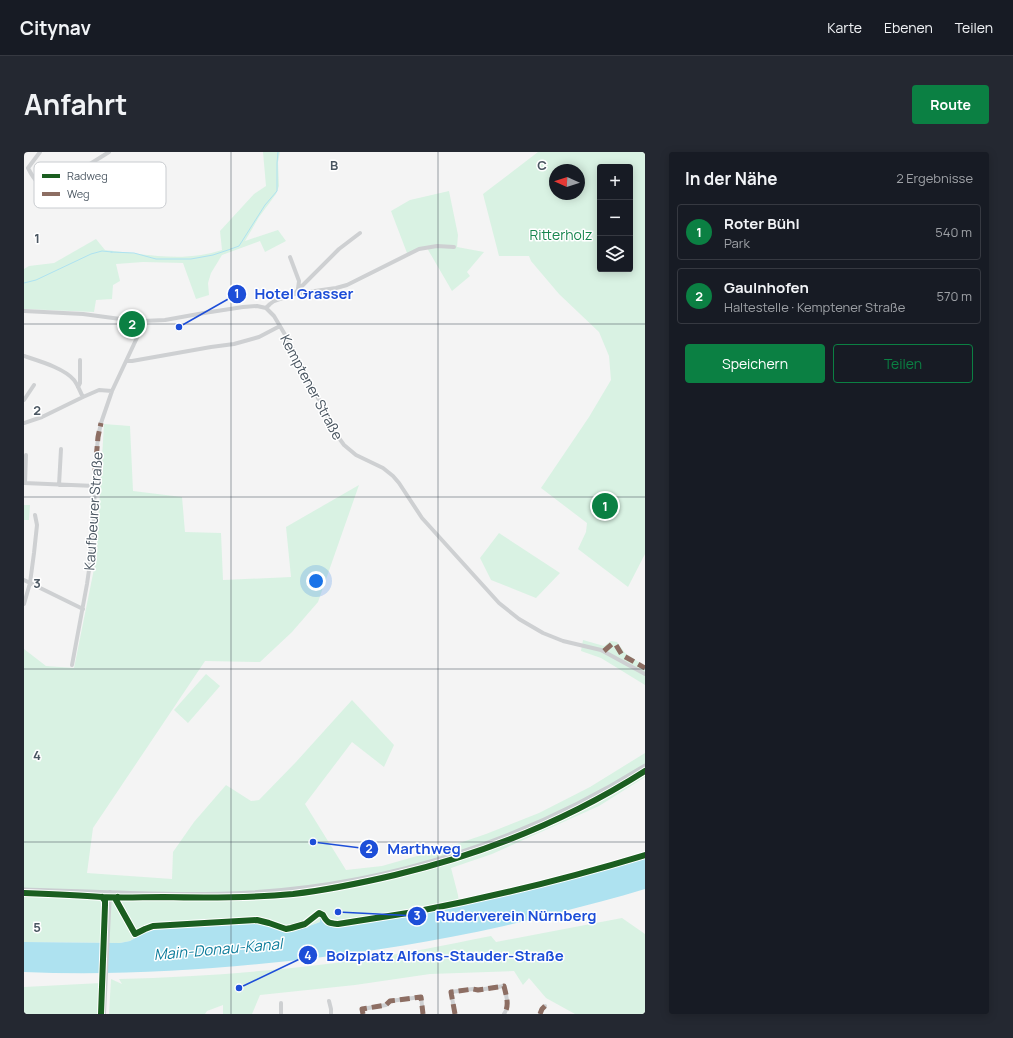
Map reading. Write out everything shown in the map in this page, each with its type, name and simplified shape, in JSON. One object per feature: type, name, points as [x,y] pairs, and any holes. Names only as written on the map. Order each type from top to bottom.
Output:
[{"type":"main road","points":[[24,890],[197,894],[246,893],[304,888],[375,876],[452,856],[523,830],[591,798],[645,766]]},
{"type":"street","points":[[34,178],[28,168],[40,152]]},
{"type":"street","points":[[93,162],[109,152]]},
{"type":"street","points":[[294,294],[339,249],[360,233]]},
{"type":"street","points":[[24,311],[83,314],[143,321],[165,320],[248,307],[266,308],[274,301],[294,294],[347,285],[419,249],[437,246],[454,247]]},
{"type":"street","points":[[290,257],[299,281],[298,289]]},
{"type":"street","name":"Kemptener Straße","points":[[266,308],[271,312],[280,326],[336,434],[344,446],[356,455],[383,468],[393,476],[422,518],[499,603],[519,619],[543,633],[563,641],[601,650],[645,674]]},
{"type":"street","name":"Kaufbeurer Straße","points":[[72,665],[89,570],[94,517],[98,437],[112,391],[127,361],[142,327],[143,321]]},
{"type":"street","points":[[127,361],[234,344],[259,337],[280,326]]},
{"type":"street","points":[[24,356],[53,366],[74,380],[83,397]]},
{"type":"street","points":[[78,386],[80,383],[80,360]]},
{"type":"street","points":[[24,400],[34,385]]},
{"type":"street","points":[[24,423],[42,417],[99,390],[112,391]]},
{"type":"street","points":[[59,485],[61,449]]},
{"type":"street","points":[[26,455],[24,483],[95,486]]},
{"type":"street","points":[[24,604],[30,583],[36,536],[37,525],[35,516]]},
{"type":"street","points":[[24,580],[83,609]]},
{"type":"street","points":[[104,1014],[110,892]]},
{"type":"street","points":[[455,1014],[451,992],[504,986],[508,1006],[504,1014]]},
{"type":"street","points":[[363,1014],[362,1009],[386,1005],[390,1001],[421,997],[423,1014]]},
{"type":"street","points":[[329,1001],[331,1014]]},
{"type":"street","points":[[281,1003],[282,1014]]},
{"type":"street","points":[[540,1014],[545,1006]]},
{"type":"green space","points":[[263,152],[280,152],[278,162],[279,186],[276,194],[259,217],[245,241],[278,230],[286,241],[265,252],[260,241],[222,255],[211,273],[208,283],[209,295],[196,299],[183,263],[143,262],[116,264],[120,281],[113,285],[112,299],[96,300],[94,312],[24,309],[24,269],[29,266],[54,263],[96,239],[105,250],[153,256],[189,256],[222,250],[220,231],[254,194],[266,186]]},
{"type":"green space","name":"Ritterholz","points":[[538,152],[645,152],[645,554],[628,587],[578,549],[586,532],[587,523],[541,488],[589,417],[611,380],[609,356],[599,332],[559,294],[531,261],[529,256],[499,256],[483,194]]},
{"type":"green space","points":[[449,191],[458,235],[457,247],[484,252],[467,272],[470,276],[452,291],[427,248],[407,253],[391,211],[410,200]]},
{"type":"green space","points":[[104,424],[130,426],[133,491],[182,497],[185,532],[221,533],[223,580],[291,577],[286,527],[359,485],[318,602],[292,632],[260,662],[205,661],[93,828],[87,873],[172,879],[173,852],[194,822],[226,785],[251,801],[259,800],[296,762],[352,700],[394,745],[384,767],[352,742],[305,804],[346,870],[382,866],[445,848],[486,834],[539,813],[590,787],[645,753],[645,777],[599,806],[492,854],[451,868],[459,904],[412,913],[332,925],[326,923],[322,916],[320,916],[320,922],[293,932],[282,931],[267,925],[256,923],[149,930],[130,941],[120,943],[24,942],[24,649],[46,666],[74,668],[96,559]]},
{"type":"green space","points":[[24,505],[30,505],[29,520],[24,520]]},
{"type":"green space","points":[[499,533],[560,573],[536,598],[491,580],[480,558]]},
{"type":"green space","points":[[583,640],[604,646],[611,641],[617,642],[625,653],[645,666],[645,685],[601,658],[581,651]]},
{"type":"green space","points":[[206,674],[220,686],[188,723],[174,710]]},
{"type":"green space","points":[[622,918],[645,934],[645,1014],[575,1014],[546,998],[529,978],[523,985],[514,971],[430,974],[355,985],[260,995],[252,1014],[223,1014],[223,1005],[207,1011],[205,1014],[109,1014],[111,979],[122,984],[119,979],[238,973],[327,964],[374,958],[491,936],[496,942]]},
{"type":"green space","points":[[101,983],[100,1014],[24,1014],[24,987]]},
{"type":"water","name":"Main-Donau-Kanal","points":[[645,858],[645,889],[557,913],[428,941],[325,957],[230,967],[127,973],[24,972],[24,942],[120,943],[130,941],[149,930],[256,923],[267,925],[282,931],[293,932],[320,922],[320,916],[322,915],[325,922],[332,925],[412,913],[498,896]]},
{"type":"waterway","points":[[111,252],[134,253],[156,259],[191,259],[213,255],[239,246],[265,205],[277,191],[278,152]]},
{"type":"waterway","points":[[24,283],[36,280],[91,254],[102,251],[112,252]]},
{"type":"marked path","points":[[95,471],[98,437],[101,423]]},
{"type":"marked path","points":[[604,651],[612,644],[616,645],[622,655],[645,668]]},
{"type":"marked path","points":[[455,1014],[451,992],[504,986],[507,1004],[504,1014]]},
{"type":"marked path","points":[[363,1014],[362,1009],[386,1005],[390,1001],[421,997],[423,1014]]},
{"type":"marked path","points":[[540,1014],[545,1006]]},
{"type":"cycle path","points":[[24,893],[110,897],[195,898],[293,894],[344,886],[428,867],[524,834],[586,805],[645,771]]},
{"type":"cycle path","points":[[118,897],[116,900],[135,934],[153,926],[257,920],[286,929],[305,924],[319,913],[329,922],[338,924],[414,912],[472,900],[588,872],[645,855]]},
{"type":"cycle path","points":[[101,1014],[105,905],[105,901],[102,897]]},
{"type":"place","name":"Gaulnhofen","points":[[132,324]]},
{"type":"place","name":"Hotel Grasser","points":[[179,327]]},
{"type":"place","name":"Roter Bühl","points":[[605,506]]},
{"type":"place","name":"Marthweg","points":[[313,842]]},
{"type":"place","name":"Ruderverein Nürnberg","points":[[338,912]]},
{"type":"place","name":"Bolzplatz Alfons-Stauder-Straße","points":[[239,988]]}]
